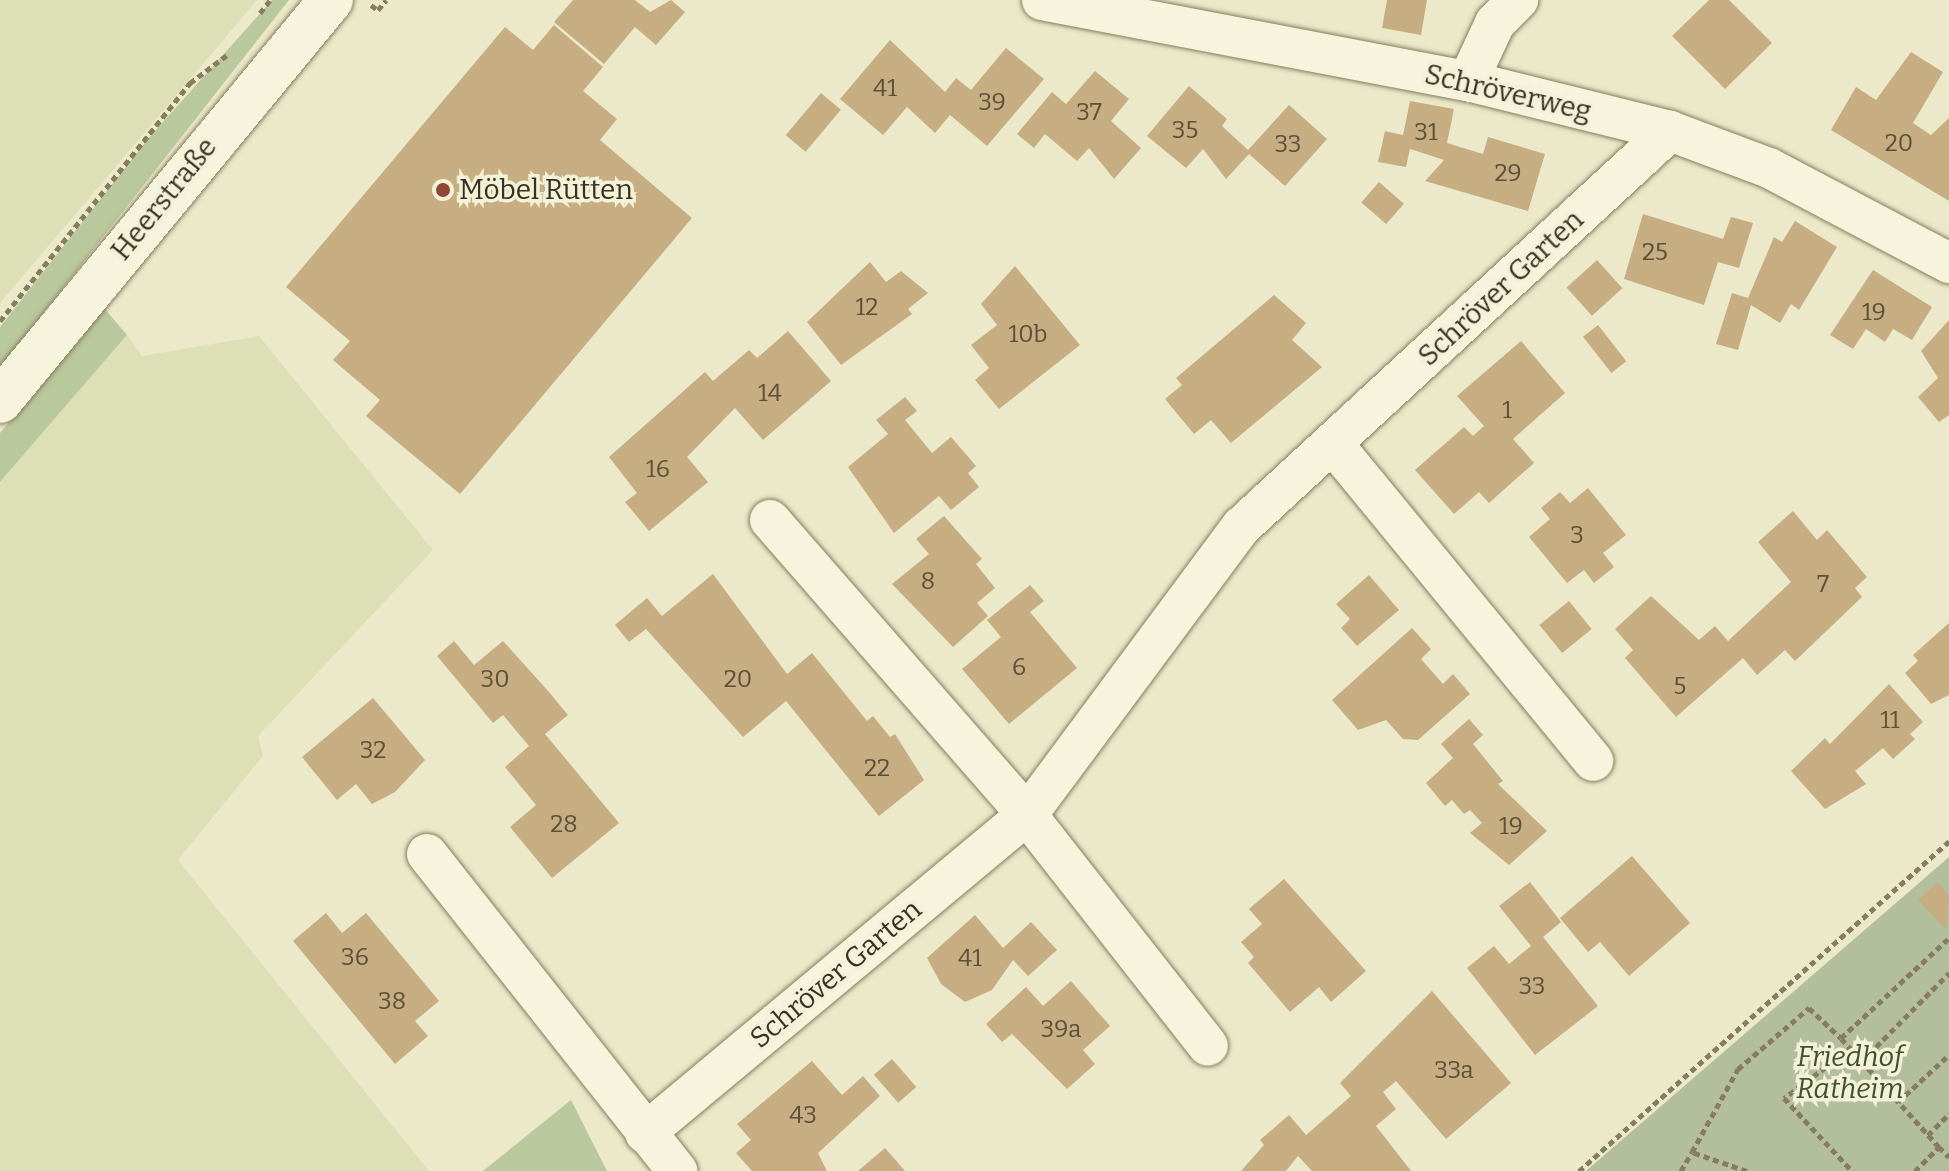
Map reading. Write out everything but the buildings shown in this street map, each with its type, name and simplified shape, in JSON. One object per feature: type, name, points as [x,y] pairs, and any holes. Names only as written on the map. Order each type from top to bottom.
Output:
[{"type":"main road","name":"Heerstraße","points":[[0,401],[331,0]]},
{"type":"street","name":"Schröverweg","points":[[1042,0],[1468,81],[1670,131],[1769,168],[1949,263]]},
{"type":"street","points":[[1468,81],[1495,23],[1518,0]]},
{"type":"street","name":"Schröver Garten","points":[[645,1133],[1027,815],[1241,527],[1670,131]]},
{"type":"street","points":[[1333,444],[1593,761]]},
{"type":"street","points":[[770,520],[1027,815],[1208,1046]]},
{"type":"street","points":[[427,854],[677,1171]]},
{"type":"path","points":[[254,21],[270,0]]},
{"type":"path","points":[[0,321],[190,83],[238,42]]},
{"type":"path","points":[[1579,1171],[1949,841]]},
{"type":"path","points":[[1841,1038],[1949,938]]},
{"type":"path","points":[[1862,1061],[1949,973]]},
{"type":"path","points":[[1681,1171],[1738,1069],[1809,1008],[1841,1038],[1949,1157]]},
{"type":"path","points":[[1850,1049],[1784,1098],[1852,1171]]},
{"type":"path","points":[[1898,1102],[1949,1055]]},
{"type":"path","points":[[1928,1135],[1949,1114]]},
{"type":"path","points":[[1915,1171],[1939,1147]]},
{"type":"path","points":[[1692,1152],[1747,1171]]},
{"type":"green space","points":[[0,0],[257,0],[0,303]]},
{"type":"green space","points":[[272,0],[289,0],[0,368],[0,327],[147,140]]},
{"type":"green space","points":[[104,308],[127,335],[0,482],[0,433]]},
{"type":"green space","points":[[127,335],[142,356],[259,336],[433,550],[258,736],[263,756],[178,860],[429,1171],[0,1171],[0,482]]},
{"type":"green space","name":"Friedhof Ratheim","points":[[1949,857],[1949,1171],[1586,1171]]},
{"type":"green space","points":[[571,1100],[607,1171],[483,1171]]},
{"type":"place","name":"Möbel Rütten","points":[[443,190]]}]
